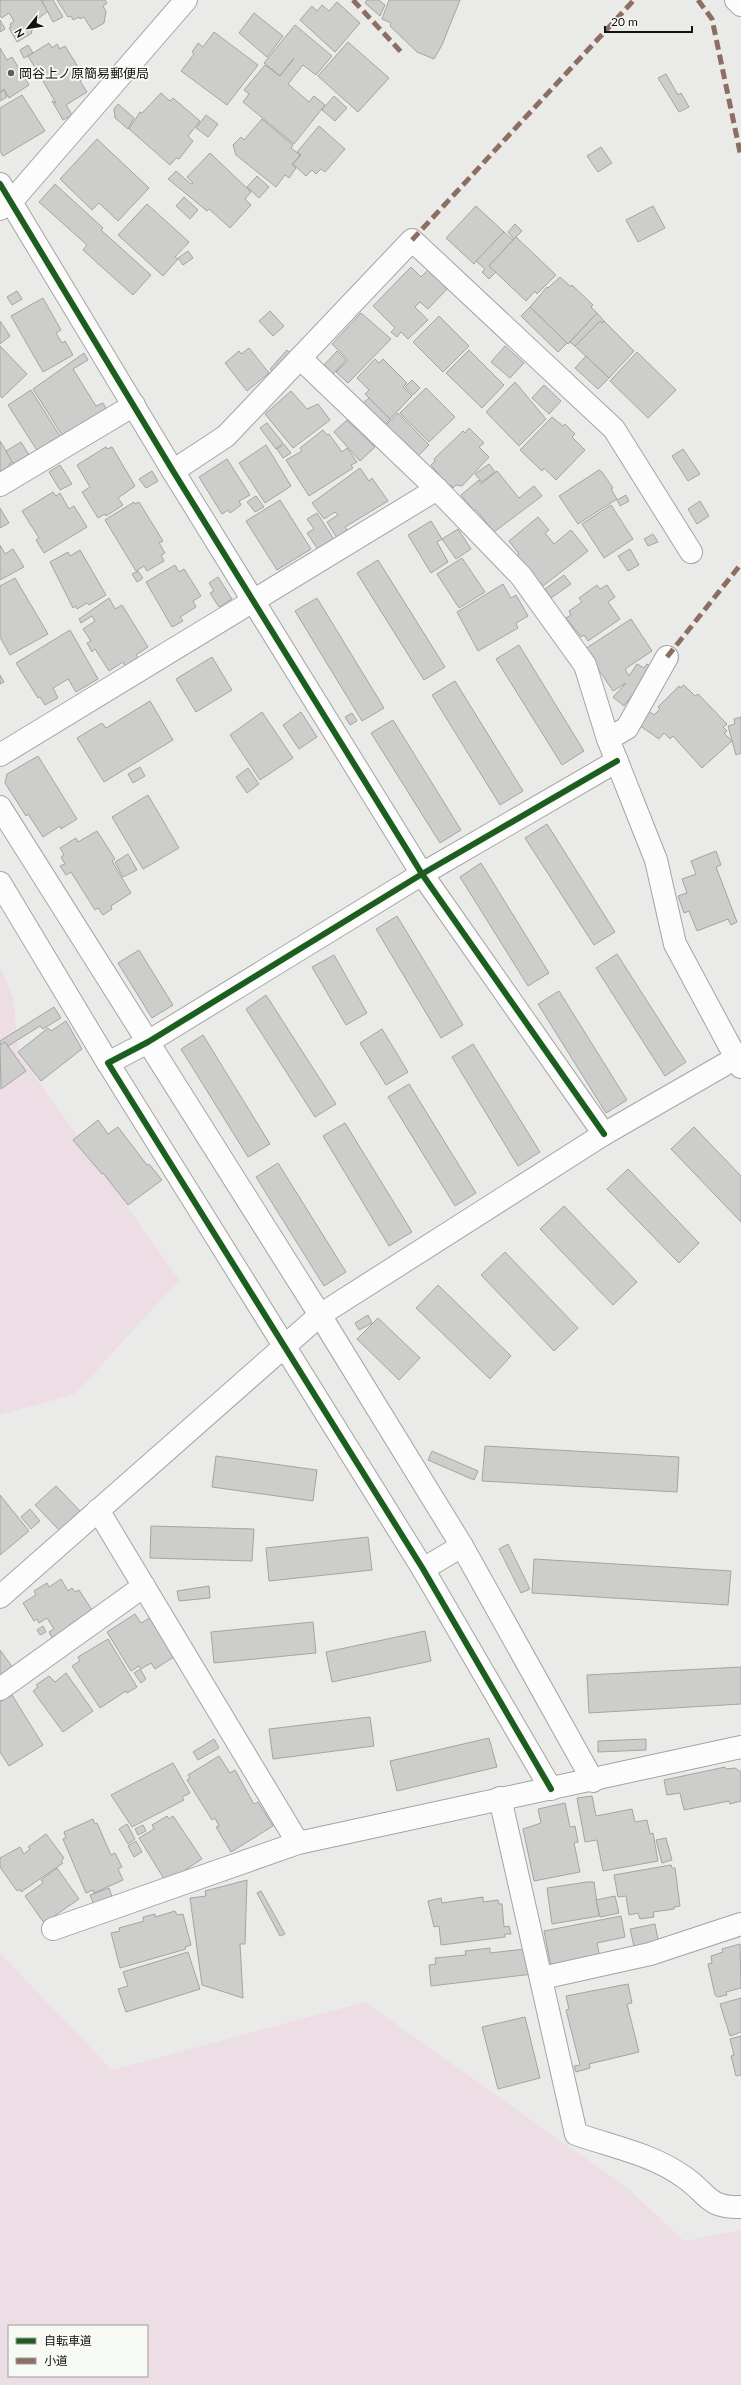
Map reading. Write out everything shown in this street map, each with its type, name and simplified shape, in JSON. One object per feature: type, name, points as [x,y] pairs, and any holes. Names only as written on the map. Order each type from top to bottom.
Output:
[{"type":"street","points":[[186,0],[4,199],[134,406],[422,874],[604,1134]]},
{"type":"street","points":[[736,0],[741,5]]},
{"type":"street","points":[[173,471],[226,436],[412,240],[614,429],[691,552]]},
{"type":"street","points":[[0,1597],[320,1315],[604,1134],[738,1062],[675,944],[656,860],[608,739],[585,665],[521,576],[437,489],[300,358]]},
{"type":"street","points":[[0,485],[134,406]]},
{"type":"street","points":[[0,755],[254,602],[437,489]]},
{"type":"street","points":[[608,739],[627,728],[667,657]]},
{"type":"street","points":[[108,1063],[148,1042],[422,874],[617,761]]},
{"type":"street","points":[[0,807],[320,1315],[462,1546],[593,1781]]},
{"type":"street","points":[[0,883],[108,1063],[423,1569],[551,1789]]},
{"type":"street","points":[[98,1510],[298,1843]]},
{"type":"street","points":[[423,1569],[462,1546]]},
{"type":"street","points":[[0,1689],[144,1586]]},
{"type":"street","points":[[53,1929],[298,1843],[500,1798],[593,1781],[741,1748]]},
{"type":"street","points":[[500,1798],[542,1978],[576,2134],[654,2158],[686,2177],[706,2198],[725,2207],[741,2207]]},
{"type":"street","points":[[542,1978],[650,1954],[741,1924]]},
{"type":"shaded area","points":[[0,966],[14,1000],[18,1052],[179,1280],[75,1394],[0,1415]]},
{"type":"shaded area","points":[[0,1953],[112,2070],[365,2002],[630,2190],[684,2241],[741,2230],[741,2385],[0,2385]]},
{"type":"building","points":[[0,0],[41,0],[48,11],[34,22],[37,27],[31,31],[32,33],[17,42],[9,28],[11,27],[10,24],[14,21],[9,13],[2,18],[0,16]]},
{"type":"building","points":[[53,0],[63,17],[53,22],[42,1]]},
{"type":"building","points":[[57,0],[105,0],[107,3],[103,6],[106,12],[104,23],[92,30],[84,17],[80,19],[79,17],[73,20],[71,16],[68,17]]},
{"type":"building","points":[[367,0],[379,0],[385,5],[380,16],[365,3]]},
{"type":"building","points":[[389,0],[460,0],[442,45],[434,59],[417,52],[390,26],[391,23],[382,19]]},
{"type":"building","points":[[337,2],[360,23],[335,52],[300,20],[312,6],[317,11],[322,5],[329,11]]},
{"type":"building","points":[[254,13],[283,36],[267,57],[239,33]]},
{"type":"building","points":[[0,20],[5,29],[0,32]]},
{"type":"building","points":[[295,25],[332,56],[316,75],[303,65],[288,84],[309,102],[314,96],[325,105],[294,144],[243,102],[249,94],[244,90],[265,65],[280,76],[264,63]]},
{"type":"building","points":[[214,32],[258,65],[227,105],[181,71],[194,54],[192,52],[198,43],[203,47]]},
{"type":"building","points":[[348,42],[389,78],[358,112],[318,76]]},
{"type":"building","points":[[49,43],[52,48],[57,44],[60,49],[65,46],[85,78],[80,81],[87,92],[66,105],[72,115],[63,120],[52,101],[56,103],[28,56]]},
{"type":"building","points":[[28,45],[33,53],[24,58],[20,50]]},
{"type":"building","name":"岡谷上ノ原簡易郵便局","points":[[0,48],[7,60],[12,57],[29,85],[9,98],[4,89],[0,92]]},
{"type":"building","points":[[666,74],[678,95],[681,93],[689,107],[679,112],[658,78]]},
{"type":"building","name":"岡谷上ノ原簡易郵便局","points":[[4,90],[7,97],[0,101],[0,93]]},
{"type":"building","points":[[161,93],[170,101],[173,98],[200,121],[188,136],[193,141],[179,159],[176,158],[170,165],[129,129],[140,112],[142,113]]},
{"type":"building","points":[[22,95],[45,131],[3,156],[0,151],[0,108]]},
{"type":"building","points":[[334,96],[347,108],[335,121],[322,110]]},
{"type":"building","points":[[118,104],[134,118],[128,129],[115,118],[114,109]]},
{"type":"building","points":[[206,115],[218,124],[208,137],[196,128]]},
{"type":"building","points":[[262,119],[293,145],[291,148],[300,155],[292,165],[296,168],[289,178],[285,175],[276,187],[236,155],[233,145],[241,137],[244,140]]},
{"type":"building","points":[[319,126],[345,149],[325,172],[321,169],[316,174],[312,170],[306,176],[293,164],[301,155],[297,152]]},
{"type":"building","points":[[97,139],[149,188],[118,221],[99,203],[92,210],[60,179]]},
{"type":"building","points":[[601,147],[612,163],[598,172],[587,156]]},
{"type":"building","points":[[210,153],[251,192],[245,199],[251,205],[230,228],[209,209],[207,211],[168,179],[176,171],[191,184],[193,183],[187,177]]},
{"type":"building","points":[[257,176],[269,187],[259,198],[247,187]]},
{"type":"building","points":[[55,184],[103,228],[101,230],[151,275],[133,295],[83,250],[87,245],[39,202]]},
{"type":"building","points":[[184,197],[198,210],[190,219],[176,206]]},
{"type":"building","points":[[147,204],[189,242],[175,257],[178,259],[163,276],[118,235]]},
{"type":"building","points":[[476,206],[504,232],[474,264],[446,238]]},
{"type":"building","points":[[653,206],[665,228],[638,242],[626,220]]},
{"type":"building","points":[[515,224],[522,231],[514,239],[508,232]]},
{"type":"building","points":[[504,232],[513,240],[489,266],[496,272],[489,279],[482,272],[485,269],[476,261]]},
{"type":"building","points":[[516,237],[556,275],[537,294],[535,291],[526,301],[489,266]]},
{"type":"building","points":[[188,251],[193,258],[183,265],[178,258]]},
{"type":"building","points":[[411,267],[421,277],[428,270],[447,289],[428,309],[420,302],[415,307],[428,320],[408,339],[401,332],[397,337],[391,332],[395,328],[373,306]]},
{"type":"building","points":[[560,277],[571,287],[572,285],[593,305],[591,307],[597,313],[568,344],[530,307],[547,287],[548,288]]},
{"type":"building","points":[[17,291],[22,299],[12,305],[7,297]]},
{"type":"building","points":[[43,298],[61,330],[56,333],[62,343],[65,341],[73,355],[43,372],[11,316]]},
{"type":"building","points":[[530,307],[567,343],[558,352],[521,316]]},
{"type":"building","points":[[270,311],[284,326],[273,336],[259,321]]},
{"type":"building","points":[[361,313],[391,339],[348,383],[336,372],[348,360],[332,344]]},
{"type":"building","points":[[597,313],[604,321],[602,323],[600,321],[575,346],[570,342]]},
{"type":"building","points":[[439,316],[469,346],[443,372],[413,342]]},
{"type":"building","points":[[0,321],[10,336],[0,344]]},
{"type":"building","points":[[600,321],[602,323],[604,321],[634,351],[609,378],[575,346]]},
{"type":"building","points":[[0,346],[27,374],[2,398],[0,396]]},
{"type":"building","points":[[505,346],[524,363],[510,378],[491,362]]},
{"type":"building","points":[[249,348],[269,373],[247,391],[225,363],[239,351],[241,354]]},
{"type":"building","points":[[287,350],[291,354],[274,373],[270,369]]},
{"type":"building","points":[[469,350],[504,385],[482,408],[446,373]]},
{"type":"building","points":[[337,351],[346,360],[333,374],[324,365]]},
{"type":"building","points":[[637,352],[676,390],[648,418],[610,381]]},
{"type":"building","points":[[84,353],[88,360],[73,369],[96,406],[103,403],[108,412],[65,440],[33,389]]},
{"type":"building","points":[[586,356],[609,378],[598,389],[575,368]]},
{"type":"building","points":[[375,359],[379,363],[383,359],[407,383],[403,387],[412,396],[390,419],[365,394],[369,390],[357,378]]},
{"type":"building","points":[[412,380],[420,388],[413,395],[405,387]]},
{"type":"building","points":[[515,382],[546,419],[519,446],[486,412]]},
{"type":"building","points":[[544,385],[561,401],[549,414],[532,398]]},
{"type":"building","points":[[426,388],[455,417],[429,442],[400,413]]},
{"type":"building","points":[[31,390],[63,441],[40,455],[8,405]]},
{"type":"building","points":[[291,391],[307,409],[318,404],[330,420],[293,448],[265,414]]},
{"type":"building","points":[[369,398],[390,419],[384,426],[362,404]]},
{"type":"building","points":[[398,413],[429,445],[415,459],[384,427]]},
{"type":"building","points":[[552,417],[563,426],[565,424],[575,434],[572,437],[585,450],[556,480],[544,468],[542,471],[520,450]]},
{"type":"building","points":[[347,420],[375,447],[360,461],[334,432]]},
{"type":"building","points":[[267,423],[283,443],[276,449],[260,428]]},
{"type":"building","points":[[469,428],[484,443],[479,447],[489,457],[462,486],[456,485],[453,488],[451,485],[449,487],[431,465],[435,461],[434,459],[463,431],[465,433]]},
{"type":"building","points":[[323,430],[327,435],[329,434],[342,452],[347,448],[357,462],[351,465],[353,468],[309,496],[286,460],[302,451],[300,448]]},
{"type":"building","points":[[0,441],[13,462],[9,464],[13,471],[0,479]]},
{"type":"building","points":[[21,442],[29,455],[16,469],[6,451]]},
{"type":"building","points":[[284,444],[291,453],[283,458],[277,449]]},
{"type":"building","points":[[266,445],[291,486],[265,503],[239,463]]},
{"type":"building","points":[[106,447],[107,449],[112,447],[135,486],[118,498],[123,505],[106,516],[105,514],[98,518],[82,492],[90,487],[77,465]]},
{"type":"building","points":[[683,449],[700,474],[688,481],[672,456]]},
{"type":"building","points":[[227,459],[250,495],[239,501],[241,505],[230,513],[228,510],[222,514],[199,477]]},
{"type":"building","points":[[489,464],[495,472],[482,482],[475,474]]},
{"type":"building","points":[[60,465],[72,484],[60,490],[49,472]]},
{"type":"building","points":[[360,468],[369,481],[372,478],[388,501],[345,527],[350,534],[339,541],[327,522],[338,515],[335,512],[324,519],[312,503]]},
{"type":"building","points":[[599,470],[613,488],[611,489],[617,499],[578,524],[559,496]]},
{"type":"building","points":[[152,471],[158,481],[146,488],[139,479]]},
{"type":"building","points":[[497,471],[519,498],[534,486],[542,496],[494,532],[476,510],[474,511],[461,495],[479,480],[481,484]]},
{"type":"building","points":[[53,492],[56,496],[60,493],[69,509],[74,506],[87,527],[44,553],[36,540],[39,538],[22,511]]},
{"type":"building","points":[[626,495],[629,501],[620,506],[617,500]]},
{"type":"building","points":[[256,496],[264,507],[255,512],[247,502]]},
{"type":"building","points":[[280,500],[311,549],[277,570],[246,521]]},
{"type":"building","points":[[700,501],[709,516],[697,524],[688,509]]},
{"type":"building","points":[[134,502],[135,504],[139,502],[163,541],[159,543],[165,553],[161,555],[164,561],[147,571],[144,566],[136,571],[105,520]]},
{"type":"building","points":[[611,505],[633,539],[604,558],[582,524]]},
{"type":"building","points":[[0,508],[9,523],[0,528]]},
{"type":"building","points":[[317,513],[335,541],[319,551],[307,533],[314,529],[307,519]]},
{"type":"building","points":[[538,517],[549,530],[545,533],[554,544],[571,530],[588,551],[543,586],[516,556],[519,554],[509,541]]},
{"type":"building","points":[[431,521],[442,539],[437,542],[448,562],[431,573],[408,535]]},
{"type":"building","points":[[458,529],[471,549],[456,559],[442,539]]},
{"type":"building","points":[[653,534],[658,542],[648,546],[644,539]]},
{"type":"building","points":[[0,545],[5,554],[13,549],[24,567],[0,580]]},
{"type":"building","points":[[630,549],[639,565],[628,571],[618,556]]},
{"type":"building","points":[[80,550],[106,595],[89,605],[87,603],[77,609],[76,606],[73,608],[50,562],[68,552],[70,556]]},
{"type":"building","points":[[462,558],[485,592],[459,608],[437,574]]},
{"type":"building","points":[[378,560],[445,667],[424,680],[357,573]]},
{"type":"building","points":[[175,565],[179,572],[184,569],[201,596],[193,601],[196,607],[180,617],[183,621],[172,627],[146,582]]},
{"type":"building","points":[[138,571],[143,578],[137,582],[132,574]]},
{"type":"building","points":[[564,575],[571,584],[551,598],[545,589]]},
{"type":"building","points":[[218,577],[232,599],[219,607],[210,593],[214,591],[209,583]]},
{"type":"building","points":[[15,578],[48,634],[10,655],[0,637],[0,586]]},
{"type":"building","points":[[503,584],[511,598],[516,595],[528,616],[516,623],[518,628],[478,651],[457,612]]},
{"type":"building","points":[[597,585],[600,589],[607,585],[615,597],[608,602],[620,619],[588,641],[584,635],[581,637],[566,618],[571,615],[569,611],[582,602],[579,598]]},
{"type":"building","points":[[109,598],[115,609],[122,605],[148,647],[136,655],[138,658],[125,666],[123,662],[109,671],[95,649],[92,652],[87,643],[91,641],[83,629],[95,621],[92,616],[81,623],[79,619]]},
{"type":"building","points":[[317,598],[384,708],[362,721],[295,611]]},
{"type":"building","points":[[631,619],[652,651],[625,669],[629,676],[637,664],[644,668],[647,664],[653,668],[624,706],[613,697],[626,683],[613,691],[585,649]]},
{"type":"building","points":[[70,630],[98,679],[76,692],[68,679],[53,688],[58,698],[45,705],[40,697],[38,698],[16,663]]},
{"type":"building","points":[[519,645],[584,751],[562,765],[496,659]]},
{"type":"building","points":[[212,657],[232,690],[196,712],[176,679]]},
{"type":"building","points":[[0,675],[4,682],[0,684]]},
{"type":"building","points":[[455,681],[523,791],[500,805],[432,695]]},
{"type":"building","points":[[684,685],[695,696],[698,694],[727,724],[723,727],[727,731],[724,733],[732,741],[702,768],[673,736],[670,739],[664,733],[659,739],[636,723],[646,709],[654,715],[660,709],[658,707],[679,686],[680,688]]},
{"type":"building","points":[[150,701],[173,740],[104,782],[77,738],[102,723],[106,728]]},
{"type":"building","points":[[262,712],[293,758],[260,780],[230,735]]},
{"type":"building","points":[[301,712],[317,737],[299,749],[283,725]]},
{"type":"building","points":[[352,713],[357,721],[350,725],[345,717]]},
{"type":"building","points":[[741,717],[741,753],[736,755],[728,726],[735,724],[734,719]]},
{"type":"building","points":[[393,720],[461,830],[440,843],[371,733]]},
{"type":"building","points":[[38,756],[77,819],[61,829],[60,826],[43,837],[28,814],[26,816],[5,783],[7,774]]},
{"type":"building","points":[[140,767],[145,776],[133,783],[128,774]]},
{"type":"building","points":[[248,768],[259,784],[247,793],[236,777]]},
{"type":"building","points":[[148,795],[179,848],[143,869],[112,817]]},
{"type":"building","points":[[547,824],[615,932],[594,945],[525,838]]},
{"type":"building","points":[[97,831],[115,859],[112,861],[131,893],[111,906],[112,909],[103,915],[98,908],[95,910],[71,872],[66,875],[60,866],[65,864],[61,857],[64,855],[60,848],[76,838],[78,842]]},
{"type":"building","points":[[716,851],[721,865],[716,867],[737,922],[731,925],[728,919],[697,931],[689,911],[684,913],[678,896],[687,893],[682,879],[696,874],[691,861]]},
{"type":"building","points":[[128,854],[137,870],[123,877],[115,862]]},
{"type":"building","points":[[481,863],[549,973],[528,986],[460,877]]},
{"type":"building","points":[[397,916],[463,1025],[441,1038],[376,929]]},
{"type":"building","points":[[139,950],[173,1005],[152,1018],[118,963]]},
{"type":"building","points":[[617,954],[686,1062],[665,1076],[596,968]]},
{"type":"building","points":[[334,955],[367,1013],[346,1025],[312,967]]},
{"type":"building","points":[[559,991],[627,1100],[606,1113],[538,1004]]},
{"type":"building","points":[[266,995],[336,1104],[315,1117],[246,1009]]},
{"type":"building","points":[[54,1007],[61,1018],[43,1029],[40,1026],[8,1046],[5,1042],[0,1045],[0,1041]]},
{"type":"building","points":[[66,1021],[82,1049],[41,1081],[18,1052],[48,1028],[51,1031]]},
{"type":"building","points":[[382,1029],[408,1072],[386,1085],[360,1043]]},
{"type":"building","points":[[203,1035],[270,1144],[248,1157],[181,1049]]},
{"type":"building","points":[[5,1042],[26,1071],[1,1089],[0,1045]]},
{"type":"building","points":[[473,1044],[540,1152],[518,1166],[452,1057]]},
{"type":"building","points":[[409,1084],[476,1193],[455,1206],[388,1097]]},
{"type":"building","points":[[98,1120],[108,1134],[118,1127],[147,1165],[149,1164],[162,1180],[128,1205],[103,1173],[102,1174],[73,1140]]},
{"type":"building","points":[[345,1123],[412,1232],[389,1246],[323,1136]]},
{"type":"building","points":[[694,1127],[741,1176],[741,1222],[671,1149]]},
{"type":"building","points":[[278,1163],[346,1272],[324,1286],[256,1177]]},
{"type":"building","points":[[628,1169],[699,1243],[679,1263],[607,1189]]},
{"type":"building","points":[[564,1206],[637,1282],[613,1305],[540,1229]]},
{"type":"building","points":[[505,1252],[578,1328],[554,1351],[481,1275]]},
{"type":"building","points":[[438,1285],[511,1356],[490,1379],[416,1308]]},
{"type":"building","points":[[368,1315],[372,1323],[359,1330],[355,1323]]},
{"type":"building","points":[[378,1318],[420,1358],[399,1380],[357,1339]]},
{"type":"building","points":[[485,1446],[679,1457],[677,1492],[482,1481]]},
{"type":"building","points":[[432,1451],[478,1471],[474,1480],[428,1460]]},
{"type":"building","points":[[216,1456],[317,1470],[313,1501],[212,1487]]},
{"type":"building","points":[[56,1486],[81,1512],[60,1531],[35,1505]]},
{"type":"building","points":[[0,1495],[29,1531],[0,1555]]},
{"type":"building","points":[[30,1509],[40,1521],[31,1529],[21,1517]]},
{"type":"building","points":[[151,1526],[254,1529],[252,1561],[150,1558]]},
{"type":"building","points":[[368,1537],[372,1570],[269,1581],[266,1548]]},
{"type":"building","points":[[508,1544],[530,1589],[521,1593],[499,1549]]},
{"type":"building","points":[[534,1559],[731,1571],[728,1605],[532,1593]]},
{"type":"building","points":[[61,1579],[68,1591],[72,1588],[75,1592],[79,1590],[94,1613],[54,1641],[49,1632],[54,1629],[47,1618],[39,1623],[37,1619],[34,1621],[23,1603],[36,1595],[34,1591],[47,1583],[49,1587]]},
{"type":"building","points":[[209,1586],[210,1598],[179,1601],[177,1591]]},
{"type":"building","points":[[135,1614],[141,1623],[153,1616],[177,1655],[155,1669],[151,1663],[141,1669],[139,1666],[131,1671],[107,1632]]},
{"type":"building","points":[[313,1622],[316,1653],[214,1663],[211,1632]]},
{"type":"building","points":[[43,1626],[46,1632],[40,1635],[37,1630]]},
{"type":"building","points":[[425,1631],[431,1661],[332,1682],[326,1652]]},
{"type":"building","points":[[108,1639],[137,1687],[127,1693],[126,1691],[100,1708],[72,1666],[80,1661],[78,1657]]},
{"type":"building","points":[[0,1650],[16,1672],[0,1683]]},
{"type":"building","points":[[741,1667],[741,1704],[589,1713],[587,1675]]},
{"type":"building","points":[[140,1669],[146,1679],[141,1683],[134,1673]]},
{"type":"building","points":[[66,1673],[93,1711],[63,1732],[33,1691],[38,1687],[36,1685],[49,1676],[55,1682]]},
{"type":"building","points":[[12,1695],[43,1745],[9,1766],[0,1752],[0,1702]]},
{"type":"building","points":[[370,1717],[374,1746],[273,1759],[269,1729]]},
{"type":"building","points":[[489,1738],[497,1767],[397,1791],[390,1761]]},
{"type":"building","points":[[214,1739],[219,1748],[198,1760],[193,1752]]},
{"type":"building","points":[[646,1739],[646,1750],[598,1752],[598,1741]]},
{"type":"building","points":[[219,1756],[230,1773],[235,1770],[254,1804],[258,1802],[273,1826],[231,1852],[216,1827],[219,1826],[215,1818],[212,1820],[187,1780],[190,1778],[188,1775]]},
{"type":"building","points":[[173,1763],[190,1793],[182,1797],[184,1800],[132,1827],[111,1795]]},
{"type":"building","points":[[725,1767],[726,1769],[735,1768],[741,1772],[741,1801],[730,1804],[729,1801],[684,1810],[680,1793],[667,1795],[664,1780]]},
{"type":"building","points":[[592,1796],[596,1816],[632,1809],[635,1822],[647,1820],[650,1834],[653,1833],[658,1861],[603,1871],[597,1840],[585,1842],[577,1798]]},
{"type":"building","points":[[565,1803],[570,1827],[575,1826],[578,1842],[574,1843],[580,1872],[534,1881],[523,1829],[541,1823],[538,1809]]},
{"type":"building","points":[[167,1816],[169,1819],[173,1816],[202,1859],[185,1870],[187,1873],[166,1882],[139,1838],[154,1829],[152,1825]]},
{"type":"building","points":[[93,1819],[95,1824],[97,1823],[111,1855],[115,1853],[122,1867],[118,1869],[123,1880],[94,1893],[93,1890],[86,1893],[63,1839],[66,1838],[64,1832]]},
{"type":"building","points":[[127,1824],[135,1839],[128,1844],[119,1829]]},
{"type":"building","points":[[143,1825],[146,1831],[138,1835],[135,1829]]},
{"type":"building","points":[[46,1834],[64,1858],[61,1861],[63,1863],[21,1892],[20,1889],[17,1891],[0,1867],[0,1858],[20,1847],[24,1854],[30,1849],[28,1847]]},
{"type":"building","points":[[666,1838],[672,1860],[662,1863],[656,1840]]},
{"type":"building","points":[[136,1841],[142,1852],[134,1857],[128,1846]]},
{"type":"building","points":[[671,1865],[672,1868],[675,1868],[680,1906],[674,1907],[674,1909],[653,1912],[654,1917],[640,1919],[638,1913],[629,1915],[626,1896],[618,1897],[614,1875]]},
{"type":"building","points":[[57,1868],[79,1899],[44,1923],[25,1896],[43,1883],[41,1880]]},
{"type":"building","points":[[247,1880],[245,1944],[240,1944],[243,1998],[202,1985],[190,1898],[206,1896],[205,1891]]},
{"type":"building","points":[[594,1882],[599,1916],[552,1924],[547,1888]]},
{"type":"building","points":[[109,1888],[113,1900],[95,1907],[90,1895]]},
{"type":"building","points":[[261,1891],[285,1934],[280,1936],[257,1893]]},
{"type":"building","points":[[615,1896],[619,1913],[600,1917],[596,1900]]},
{"type":"building","points":[[483,1897],[483,1902],[498,1900],[499,1904],[502,1904],[504,1927],[509,1926],[511,1934],[505,1934],[505,1937],[441,1945],[439,1926],[434,1927],[428,1901],[441,1898],[442,1903]]},
{"type":"building","points":[[175,1911],[177,1915],[183,1914],[191,1945],[185,1947],[186,1949],[120,1968],[111,1933],[120,1931],[119,1928],[144,1921],[143,1917],[155,1914],[155,1917]]},
{"type":"building","points":[[621,1916],[625,1937],[597,1943],[600,1958],[551,1967],[544,1931]]},
{"type":"building","points":[[655,1924],[659,1945],[635,1951],[630,1929]]},
{"type":"building","points":[[740,1944],[741,1988],[726,1992],[727,1995],[718,1997],[715,1995],[708,1964],[712,1963],[711,1956],[723,1952],[722,1949]]},
{"type":"building","points":[[490,1948],[490,1953],[525,1949],[533,1974],[431,1986],[429,1965],[436,1964],[435,1958],[466,1955],[465,1951]]},
{"type":"building","points":[[188,1952],[200,1989],[126,2012],[118,1989],[128,1986],[123,1972]]},
{"type":"building","points":[[628,1984],[632,2003],[627,2004],[639,2052],[589,2064],[590,2068],[576,2072],[574,2066],[580,2065],[566,2010],[569,2009],[566,1996]]},
{"type":"building","points":[[741,1998],[741,2032],[730,2036],[720,2004]]},
{"type":"building","points":[[525,2017],[540,2078],[498,2089],[482,2027]]},
{"type":"building","points":[[741,2036],[741,2075],[736,2076],[731,2056],[734,2055],[730,2039]]},
{"type":"marked path","points":[[353,0],[402,53]]},
{"type":"marked path","points":[[412,240],[634,0]]},
{"type":"marked path","points":[[698,0],[712,19],[741,157]]},
{"type":"marked path","points":[[667,657],[741,564]]},
{"type":"cycle path","points":[[0,184],[173,471],[422,874],[604,1134]]},
{"type":"cycle path","points":[[551,1789],[423,1569],[108,1063],[148,1042],[422,874],[617,761]]},
{"type":"place","name":"岡谷上ノ原簡易郵便局","points":[[11,73]]}]
